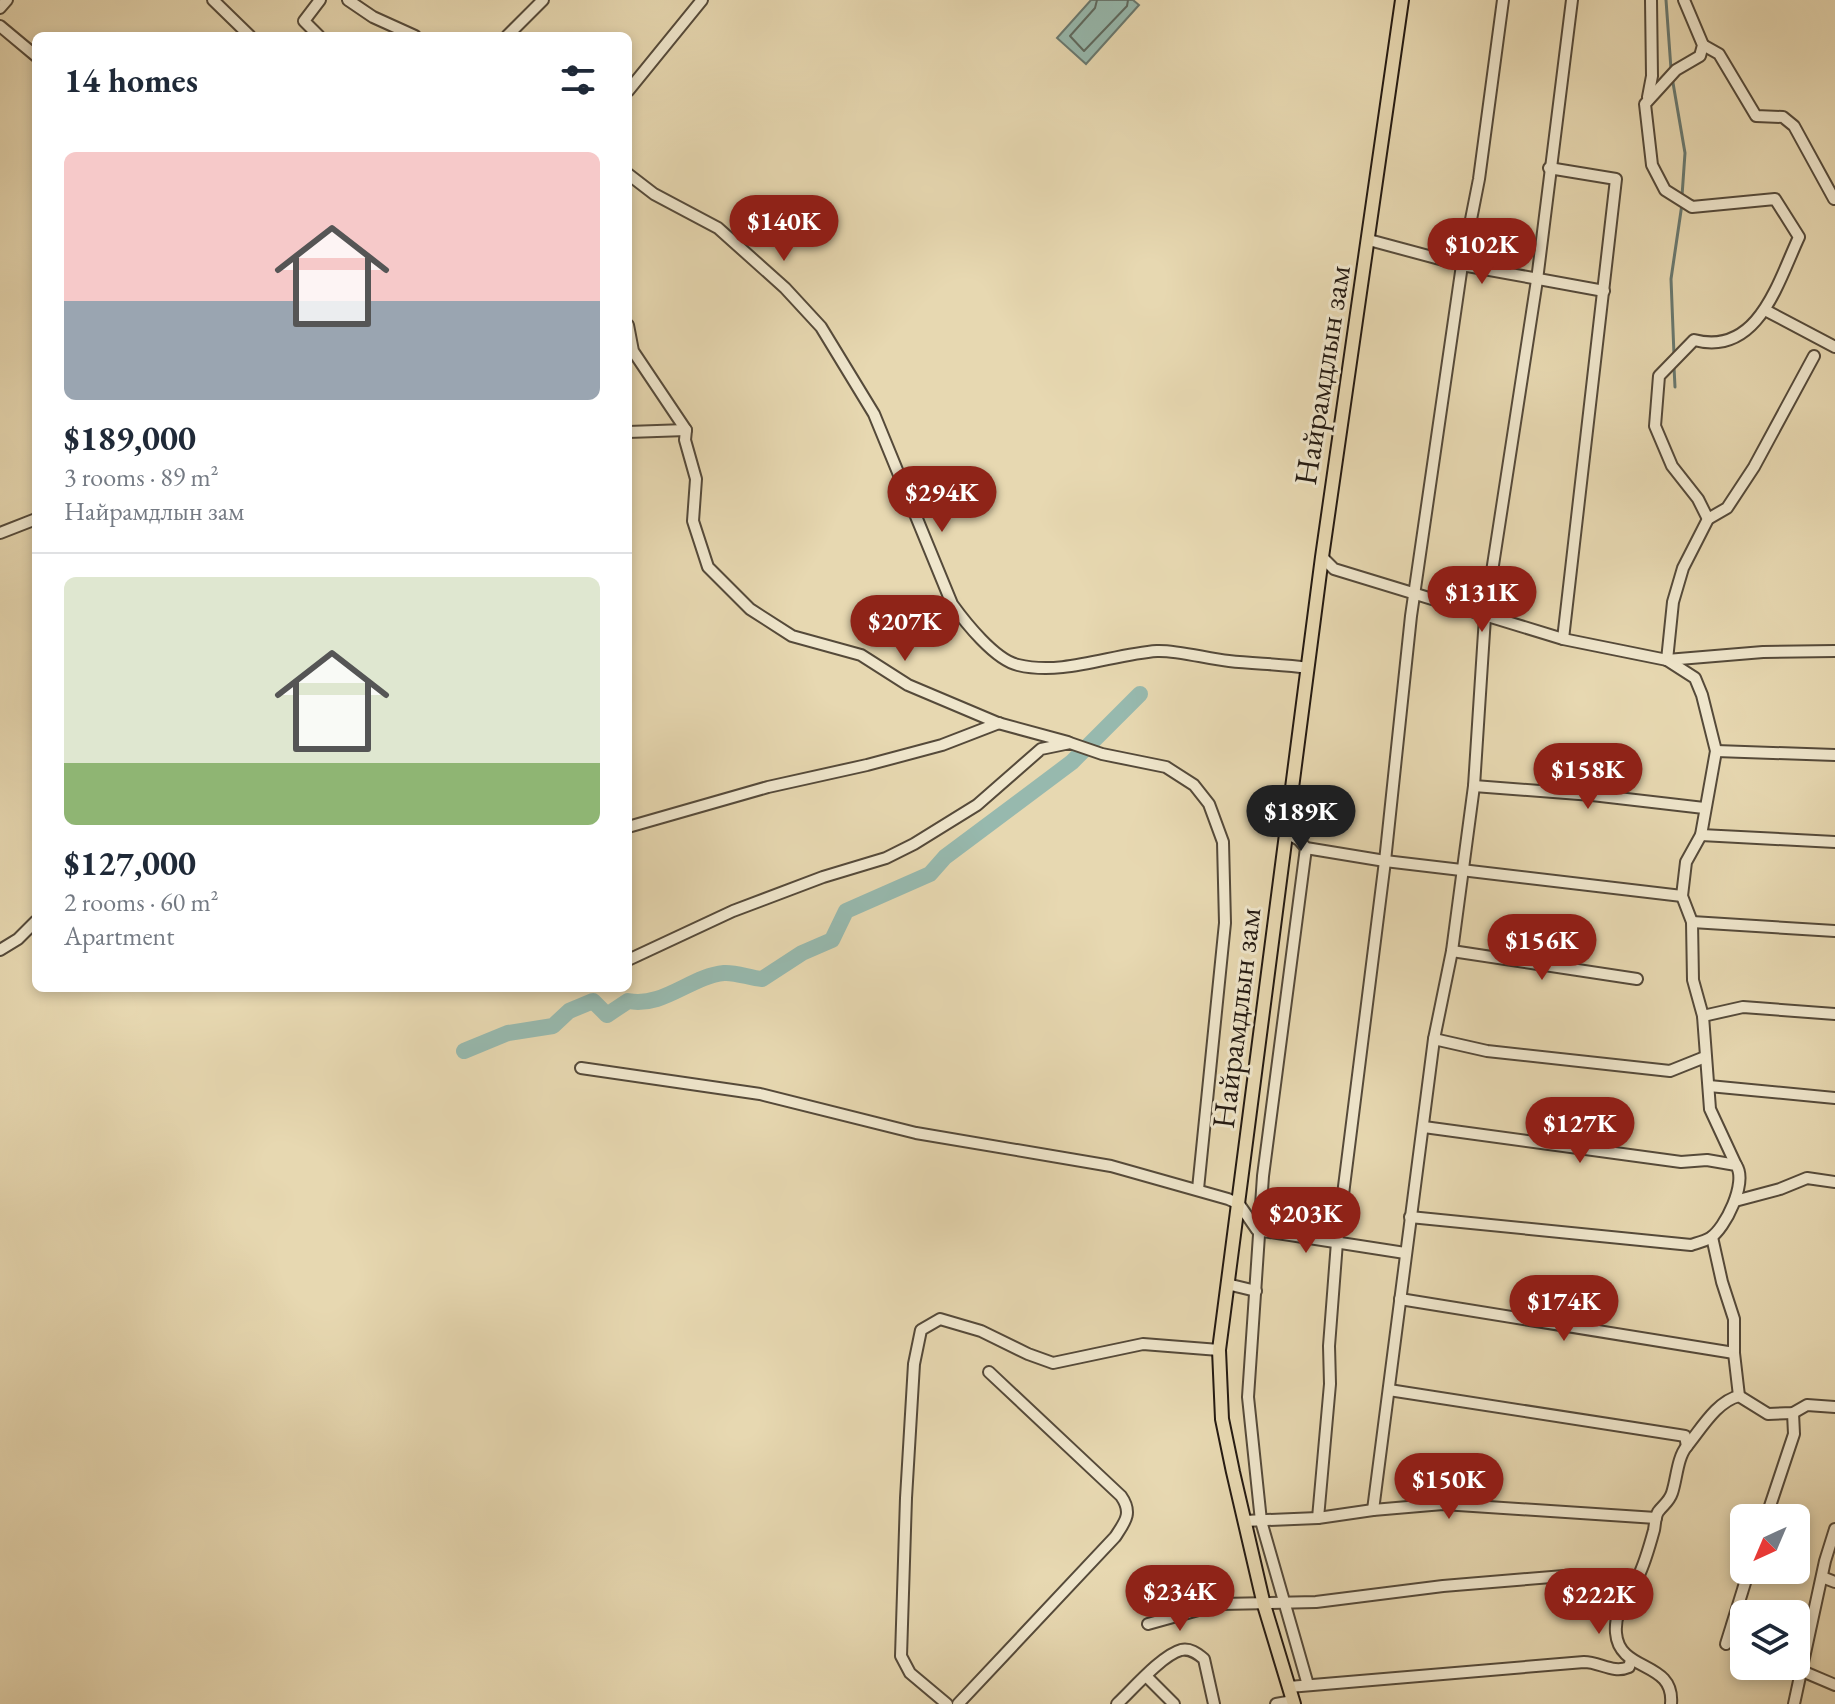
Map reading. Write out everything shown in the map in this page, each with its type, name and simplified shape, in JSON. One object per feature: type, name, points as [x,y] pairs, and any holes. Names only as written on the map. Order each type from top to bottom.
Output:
[{"type":"main road","name":"Найрамдлын зам","points":[[1293,1702],[1264,1605],[1222,1419],[1219,1350],[1322,557],[1402,0]]},
{"type":"street","points":[[0,8],[7,0]]},
{"type":"street","points":[[213,0],[246,32]]},
{"type":"street","points":[[315,32],[304,21],[320,0]]},
{"type":"street","points":[[348,0],[373,17],[406,32]]},
{"type":"street","points":[[511,32],[543,0]]},
{"type":"street","points":[[632,86],[702,0]]},
{"type":"street","points":[[1318,1518],[1330,1384],[1329,1346],[1337,1242],[1385,861],[1411,616],[1462,265],[1479,179],[1503,0]]},
{"type":"street","points":[[1373,1510],[1434,1039],[1452,951],[1474,786],[1485,617],[1537,280],[1572,0]]},
{"type":"street","points":[[1651,0],[1652,76],[1645,104],[1652,165],[1665,190],[1692,207],[1775,199],[1799,237],[1765,310],[1741,335],[1708,344],[1694,340],[1659,376],[1655,426],[1672,466],[1698,499],[1708,519]]},
{"type":"street","points":[[1684,0],[1703,45],[1719,54],[1756,116],[1783,117],[1794,126],[1834,199]]},
{"type":"street","points":[[0,26],[32,53]]},
{"type":"street","points":[[1645,104],[1676,70],[1700,56],[1703,45]]},
{"type":"street","points":[[1549,168],[1616,179],[1563,639]]},
{"type":"street","points":[[632,177],[654,194],[718,228],[770,273],[821,327],[874,414],[952,604],[969,627],[1006,659],[1017,665],[1057,667],[1159,651],[1225,661],[1308,668]]},
{"type":"street","points":[[1369,240],[1462,265],[1604,291]]},
{"type":"street","points":[[1765,310],[1835,347]]},
{"type":"street","points":[[632,346],[686,430],[685,440],[696,479],[693,521],[708,567],[750,609],[792,636],[861,655],[908,685],[999,723],[1102,754],[1166,767],[1183,776],[1209,804],[1223,842],[1225,923],[1198,1189]]},
{"type":"street","points":[[1667,660],[1673,602],[1680,579],[1708,519],[1727,508],[1754,467],[1814,356]]},
{"type":"street","points":[[632,432],[686,430]]},
{"type":"street","points":[[0,533],[32,521]]},
{"type":"street","points":[[1322,557],[1334,569],[1485,617],[1563,639],[1667,660],[1763,652],[1835,651]]},
{"type":"street","points":[[1410,1217],[1691,1245],[1712,1237],[1735,1201],[1741,1186],[1740,1171],[1710,1109],[1703,1016],[1693,980],[1692,922],[1682,896],[1686,862],[1701,835],[1716,751],[1695,678],[1667,660]]},
{"type":"street","points":[[632,826],[768,787],[942,745],[999,723]]},
{"type":"street","points":[[632,958],[733,911],[823,877],[886,858],[977,805],[1041,749],[1071,743]]},
{"type":"street","points":[[1716,751],[1835,755]]},
{"type":"street","points":[[1474,786],[1704,808]]},
{"type":"street","points":[[1285,832],[1306,848],[1385,861],[1682,896]]},
{"type":"street","points":[[1701,835],[1835,842]]},
{"type":"street","points":[[1306,848],[1263,1176],[1248,1397],[1261,1521],[1308,1685]]},
{"type":"street","points":[[1692,922],[1835,931]]},
{"type":"street","points":[[18,939],[32,925]]},
{"type":"street","points":[[0,950],[32,931]]},
{"type":"street","points":[[1452,951],[1637,979]]},
{"type":"street","points":[[1703,1016],[1743,1007],[1835,1014]]},
{"type":"street","points":[[1434,1039],[1487,1051],[1670,1071],[1705,1057]]},
{"type":"street","points":[[581,1068],[760,1094],[916,1133],[1111,1166],[1198,1189],[1239,1204],[1260,1231],[1405,1253]]},
{"type":"street","points":[[1709,1086],[1835,1098]]},
{"type":"street","points":[[1424,1127],[1681,1162],[1707,1160],[1736,1165]]},
{"type":"street","points":[[1735,1201],[1807,1178],[1835,1182]]},
{"type":"street","points":[[1712,1237],[1734,1319],[1739,1396]]},
{"type":"street","points":[[1227,1284],[1256,1291]]},
{"type":"street","points":[[1400,1299],[1734,1353]]},
{"type":"street","points":[[947,1704],[910,1673],[901,1656],[914,1364],[921,1330],[940,1319],[981,1331],[1053,1363],[1143,1344],[1219,1350]]},
{"type":"street","points":[[958,1704],[1115,1537],[1128,1517],[1128,1506],[1121,1496],[989,1372]]},
{"type":"street","points":[[1389,1390],[1685,1436],[1687,1446]]},
{"type":"street","points":[[1671,1704],[1669,1685],[1649,1668],[1631,1660],[1618,1646],[1616,1620],[1621,1604],[1639,1576],[1656,1518],[1671,1494],[1687,1446],[1730,1398],[1739,1396],[1768,1414],[1793,1413],[1807,1405],[1835,1407]]},
{"type":"street","points":[[1771,1504],[1794,1434],[1793,1413]]},
{"type":"street","points":[[1244,1521],[1473,1505],[1656,1518]]},
{"type":"street","points":[[1810,1633],[1835,1529]]},
{"type":"street","points":[[1148,1624],[1220,1604],[1264,1605],[1564,1576]]},
{"type":"street","points":[[1822,1577],[1835,1582]]},
{"type":"street","points":[[1726,1644],[1745,1584]]},
{"type":"street","points":[[1117,1704],[1171,1655],[1192,1650],[1204,1659],[1214,1704]]},
{"type":"street","points":[[1289,1687],[1584,1662],[1598,1662],[1609,1669],[1625,1670],[1631,1660]]},
{"type":"street","points":[[1810,1674],[1835,1685]]},
{"type":"street","points":[[1147,1677],[1174,1704]]},
{"type":"street","points":[[1794,1704],[1800,1680]]},
{"type":"street","points":[[1276,1704],[1293,1702]]},
{"type":"water","points":[[1091,0],[1133,0],[1139,5],[1086,64],[1057,38]]},
{"type":"waterway","points":[[1666,0],[1671,69]]},
{"type":"waterway","points":[[1672,77],[1685,153],[1682,196]]},
{"type":"waterway","points":[[1674,355],[1671,279],[1682,204]]},
{"type":"waterway","points":[[1674,367],[1675,387]]},
{"type":"waterway","points":[[464,1051],[508,1033],[553,1026],[569,1011],[593,1001],[607,1015],[628,1001],[653,1000],[712,975],[728,973],[762,979],[802,953],[832,940],[846,911],[930,874],[945,857],[1072,762],[1140,694]]}]
